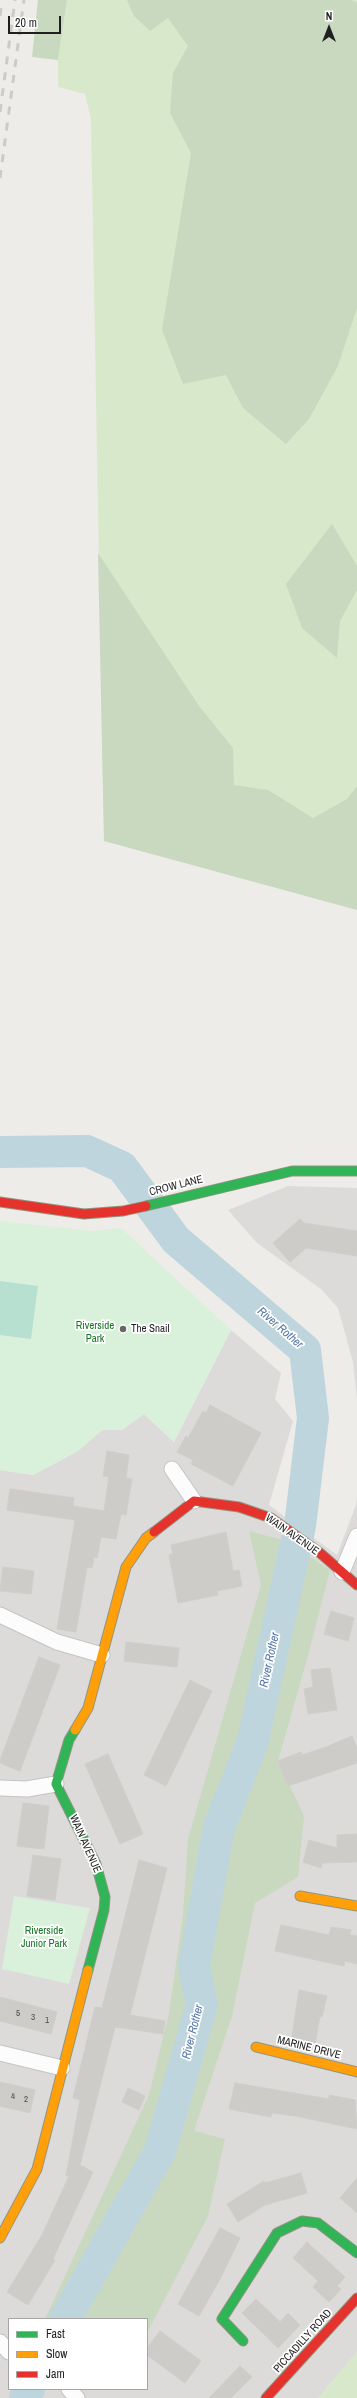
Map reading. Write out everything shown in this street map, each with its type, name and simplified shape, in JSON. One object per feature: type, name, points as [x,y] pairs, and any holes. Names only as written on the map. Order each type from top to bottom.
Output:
[{"type":"street","name":"CROW LANE","points":[[0,1202],[84,1214],[123,1211],[178,1199],[248,1180],[292,1171],[357,1171]]},
{"type":"street","points":[[0,1788],[27,1789],[56,1784],[69,1740],[88,1708],[126,1567],[146,1538],[194,1501],[172,1469]]},
{"type":"street","name":"WAIN AVENUE","points":[[194,1501],[239,1507],[271,1518],[320,1553],[357,1585]]},
{"type":"street","points":[[342,1572],[357,1536]]},
{"type":"street","points":[[0,1615],[57,1642],[102,1655]]},
{"type":"street","name":"WAIN AVENUE","points":[[0,2238],[37,2169],[104,1910],[105,1897],[96,1864],[56,1784]]},
{"type":"street","points":[[300,1896],[357,1906]]},
{"type":"street","name":"MARINE DRIVE","points":[[256,2047],[357,2072]]},
{"type":"street","points":[[0,2053],[62,2068]]},
{"type":"street","points":[[244,2341],[222,2319],[277,2233],[290,2225],[302,2221],[318,2223],[357,2253]]},
{"type":"street","name":"PICCADILLY ROAD","points":[[266,2398],[357,2298]]},
{"type":"street","points":[[0,2342],[8,2351]]},
{"type":"street","points":[[70,2390],[77,2398]]},
{"type":"shaded area","points":[[288,1186],[357,1188],[357,1399],[353,1362],[338,1308],[321,1289],[257,1243],[228,1210]]},
{"type":"shaded area","points":[[231,1330],[281,1373],[275,1399],[293,1421],[269,1505],[337,1555],[356,1505],[357,1496],[357,2352],[318,2398],[0,2398],[0,1470],[33,1475],[78,1451],[102,1430],[122,1430],[144,1414],[174,1442]]},
{"type":"green space","points":[[38,0],[67,0],[58,60],[32,57]]},
{"type":"green space","points":[[67,0],[357,0],[357,903],[104,841],[91,119],[85,94],[58,87],[58,60]]},
{"type":"green space","points":[[127,0],[350,0],[357,2],[357,308],[338,366],[309,419],[286,444],[243,408],[226,375],[183,384],[162,330],[191,153],[170,113],[173,73],[188,46],[168,18],[150,31],[134,16]]},
{"type":"green space","points":[[332,524],[357,566],[357,590],[340,621],[337,658],[302,628],[286,584]]},
{"type":"green space","points":[[98,553],[199,706],[233,748],[234,785],[268,790],[313,818],[347,799],[357,786],[357,910],[104,841]]},
{"type":"green space","name":"Riverside Park","points":[[0,1221],[92,1231],[121,1228],[231,1330],[174,1442],[144,1414],[122,1430],[102,1430],[78,1451],[33,1475],[0,1470]]},
{"type":"green space","points":[[0,1281],[38,1286],[31,1339],[0,1335]]},
{"type":"green space","points":[[249,1531],[286,1541],[330,1570],[309,1652],[278,1761],[304,1816],[298,1877],[255,1903],[232,2016],[194,2131],[225,2139],[208,2216],[148,2331],[148,2318],[45,2318],[149,2095],[169,2013],[183,1915],[188,1839],[261,1585]]},
{"type":"green space","name":"Riverside Junior Park","points":[[14,1896],[90,1908],[69,1984],[2,1969]]},
{"type":"green space","points":[[357,2352],[357,2398],[318,2398]]},
{"type":"building","points":[[300,1219],[304,1223],[357,1231],[357,1256],[306,1248],[290,1262],[273,1243]]},
{"type":"building","points":[[210,1405],[261,1433],[233,1486],[191,1464],[193,1460],[177,1452],[186,1436],[188,1438],[203,1411],[206,1413]]},
{"type":"building","points":[[107,1451],[129,1455],[126,1478],[132,1479],[126,1515],[121,1514],[116,1539],[101,1537],[97,1558],[94,1557],[92,1568],[87,1567],[76,1632],[57,1629],[75,1520],[7,1510],[10,1489],[74,1498],[73,1506],[104,1511],[109,1477],[103,1476]]},
{"type":"building","points":[[226,1532],[233,1571],[239,1570],[242,1586],[217,1591],[218,1595],[178,1603],[169,1555],[173,1554],[171,1545]]},
{"type":"building","points":[[3,1567],[34,1571],[31,1594],[0,1591]]},
{"type":"building","points":[[331,1611],[354,1618],[348,1641],[324,1634]]},
{"type":"building","points":[[126,1642],[179,1648],[177,1667],[124,1661]]},
{"type":"building","points":[[39,1657],[60,1665],[20,1771],[0,1763],[0,1760]]},
{"type":"building","points":[[330,1668],[337,1710],[308,1714],[304,1689],[313,1687],[311,1670]]},
{"type":"building","points":[[190,1680],[212,1691],[166,1786],[144,1775]]},
{"type":"building","points":[[352,1736],[357,1748],[357,1763],[288,1786],[278,1761],[301,1752],[302,1755],[326,1747]]},
{"type":"building","points":[[108,1754],[143,1834],[120,1844],[85,1764]]},
{"type":"building","points":[[23,1803],[49,1806],[44,1849],[17,1846]]},
{"type":"building","points":[[357,1834],[357,1862],[322,1863],[321,1868],[303,1862],[309,1840],[337,1848],[337,1835]]},
{"type":"building","points":[[33,1855],[61,1859],[55,1900],[27,1896]]},
{"type":"building","points":[[139,1860],[167,1868],[130,2015],[165,2021],[163,2034],[115,2027],[80,2165],[93,2172],[53,2259],[55,2260],[28,2305],[7,2292],[42,2235],[69,2176],[66,2176],[80,2100],[73,2098],[95,2007],[102,2008]]},
{"type":"building","points":[[281,1925],[329,1935],[331,1927],[351,1930],[350,1935],[357,1936],[357,1964],[345,1961],[344,1966],[275,1951]]},
{"type":"building","points":[[299,1990],[327,1996],[322,2017],[320,2016],[314,2049],[291,2043]]},
{"type":"building","points":[[0,1997],[57,2012],[51,2034],[0,2021]]},
{"type":"building","points":[[0,2082],[35,2090],[30,2113],[0,2106]]},
{"type":"building","points":[[235,2083],[329,2099],[329,2095],[355,2100],[357,2129],[295,2116],[272,2113],[271,2117],[229,2109]]},
{"type":"building","points":[[128,2088],[145,2096],[139,2110],[122,2102]]},
{"type":"building","points":[[301,2173],[307,2193],[265,2205],[238,2222],[227,2204],[264,2181],[265,2183]]},
{"type":"building","points":[[357,2178],[357,2213],[340,2198]]},
{"type":"building","points":[[220,2228],[240,2238],[220,2279],[199,2316],[178,2304]]},
{"type":"building","points":[[307,2242],[345,2277],[337,2286],[341,2289],[329,2302],[313,2287],[318,2281],[293,2258]]},
{"type":"building","points":[[256,2299],[280,2322],[288,2313],[300,2325],[278,2348],[242,2313]]},
{"type":"building","points":[[160,2331],[201,2361],[185,2383],[148,2356],[148,2347]]},
{"type":"building","points":[[240,2366],[252,2377],[231,2398],[209,2398]]},
{"type":"waterway","name":"River Rother","points":[[0,1152],[87,1151],[122,1167],[176,1240],[305,1350],[313,1418],[300,1526],[252,1744],[219,1827],[194,1966],[202,2004],[160,2151],[66,2318]]},
{"type":"waterway","name":"River Rother","points":[[25,2398],[29,2390]]},
{"type":"railway","points":[[0,16],[2,0]]},
{"type":"railway","points":[[0,112],[15,0]]},
{"type":"railway","points":[[0,178],[24,0]]},
{"type":"traffic: fast","points":[[146,1206],[292,1171],[357,1171]]},
{"type":"traffic: fast","points":[[75,1730],[69,1740],[56,1784],[96,1864],[105,1897],[104,1910],[88,1970]]},
{"type":"traffic: fast","points":[[243,2341],[222,2319],[277,2233],[302,2221],[318,2223],[357,2253]]},
{"type":"traffic: slow","points":[[75,1730],[88,1708],[126,1567],[146,1538],[154,1532]]},
{"type":"traffic: slow","points":[[300,1896],[357,1906]]},
{"type":"traffic: slow","points":[[0,2238],[37,2169],[88,1970]]},
{"type":"traffic: slow","points":[[256,2047],[357,2072]]},
{"type":"traffic: jam","points":[[0,1202],[84,1214],[123,1211],[146,1206]]},
{"type":"traffic: jam","points":[[154,1532],[194,1501],[239,1507],[271,1518],[320,1553],[357,1585]]},
{"type":"traffic: jam","points":[[266,2398],[357,2298]]},
{"type":"place","name":"The Snail","points":[[123,1329]]}]
